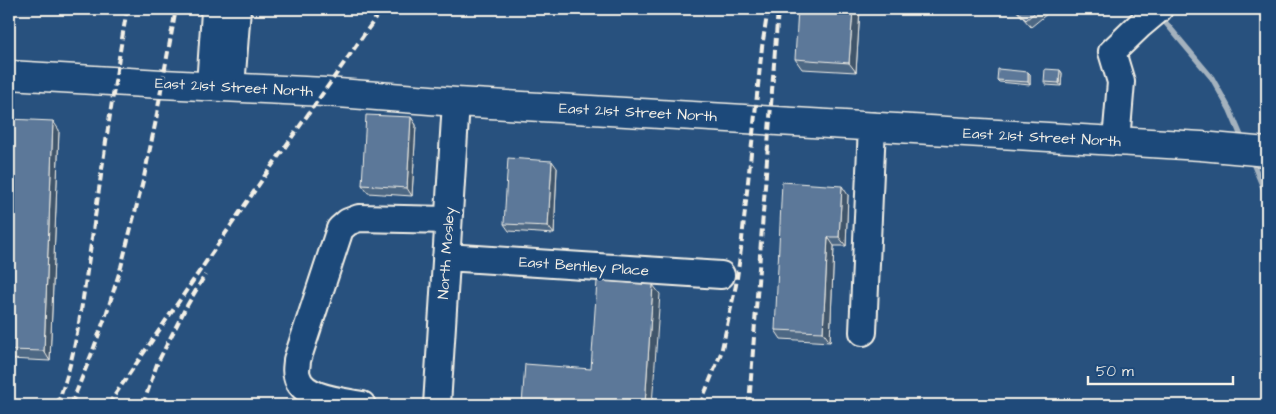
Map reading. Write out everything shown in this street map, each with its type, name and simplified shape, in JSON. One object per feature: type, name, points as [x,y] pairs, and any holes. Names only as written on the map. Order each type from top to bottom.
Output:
[{"type":"main road","name":"East 21st Street North","points":[[9,75],[325,92],[456,102],[1201,146],[1267,152]]},
{"type":"street","points":[[213,9],[215,12],[220,87]]},
{"type":"street","points":[[220,87],[237,9]]},
{"type":"street","points":[[1116,141],[1121,82],[1112,52],[1150,17]]},
{"type":"street","name":"North Mosley","points":[[437,405],[456,102]]},
{"type":"street","points":[[863,332],[872,126]]},
{"type":"street","points":[[362,405],[320,397],[300,385],[296,375],[297,360],[340,230],[348,222],[359,218],[448,220]]},
{"type":"street","name":"East Bentley Place","points":[[446,257],[721,275]]},
{"type":"building","points":[[798,9],[853,9],[849,63],[795,59]]},
{"type":"building","points":[[1016,9],[1039,9],[1026,20]]},
{"type":"building","points":[[998,69],[1028,72],[1028,82],[997,80]]},
{"type":"building","points":[[1045,69],[1060,70],[1059,83],[1044,82]]},
{"type":"building","points":[[366,115],[411,117],[407,188],[362,185]]},
{"type":"building","points":[[9,119],[53,121],[44,351],[9,350]]},
{"type":"building","points":[[508,158],[552,161],[548,226],[504,224]]},
{"type":"building","points":[[782,182],[842,186],[839,237],[828,237],[823,332],[775,330]]},
{"type":"building","points":[[597,281],[653,285],[645,405],[522,405],[525,364],[591,369]]},
{"type":"building","points":[[181,402],[212,405],[180,405]]},
{"type":"waterway","points":[[1160,16],[1212,78],[1230,110],[1244,143]]},
{"type":"waterway","points":[[1251,158],[1267,197]]},
{"type":"railway","points":[[57,405],[70,364],[79,323],[127,9]]},
{"type":"railway","points":[[71,405],[106,315],[121,267],[144,177],[176,9]]},
{"type":"railway","points":[[108,405],[382,9]]},
{"type":"railway","points":[[700,405],[721,353],[736,285],[762,47],[768,9]]},
{"type":"railway","points":[[749,405],[778,9]]},
{"type":"railway","points":[[143,405],[157,364],[205,275]]}]
